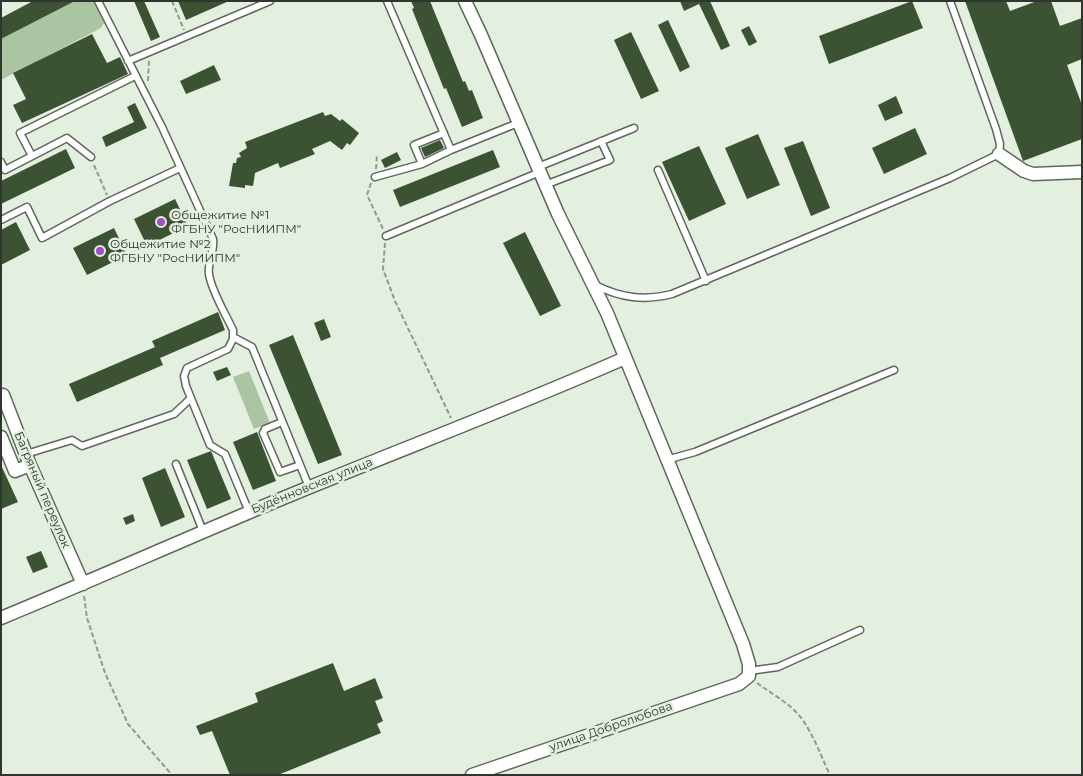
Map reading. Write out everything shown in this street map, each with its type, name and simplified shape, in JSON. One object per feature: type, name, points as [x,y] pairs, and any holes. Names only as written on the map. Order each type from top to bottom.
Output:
[{"type":"street","points":[[465,1],[545,185],[592,283],[624,358],[743,644],[749,674]]},
{"type":"street","points":[[999,154],[1024,171],[1033,174],[1082,172]]},
{"type":"street","name":"Будённовская улица","points":[[1,618],[203,531],[455,427],[525,402],[624,358]]},
{"type":"street","name":"Багряный переулок","points":[[3,395],[28,460],[83,584]]},
{"type":"street","points":[[1,437],[15,470],[28,460]]},
{"type":"street","name":"улица Добролюбова","points":[[472,775],[727,689],[739,684],[749,674]]},
{"type":"lane","points":[[98,1],[144,92],[213,239],[215,249],[209,265],[209,275],[233,330],[233,337],[228,349],[187,368],[184,376],[210,445],[225,454],[249,512]]},
{"type":"lane","points":[[128,61],[270,1]]},
{"type":"lane","points":[[387,1],[451,150]]},
{"type":"lane","points":[[592,283],[620,296],[654,299],[672,294],[950,178],[980,165],[999,154],[1000,144],[996,129],[950,1]]},
{"type":"lane","points":[[32,156],[20,133],[136,76]]},
{"type":"lane","points":[[375,177],[422,164],[518,123]]},
{"type":"lane","points":[[386,236],[634,128]]},
{"type":"lane","points":[[422,164],[414,146],[444,133]]},
{"type":"lane","points":[[1,162],[3,171],[67,138],[91,157]]},
{"type":"lane","points":[[545,185],[610,160],[601,141]]},
{"type":"lane","points":[[1,220],[27,207],[42,238],[180,168]]},
{"type":"lane","points":[[658,170],[706,281]]},
{"type":"lane","points":[[233,337],[252,347],[309,487]]},
{"type":"lane","points":[[666,460],[695,452],[894,370]]},
{"type":"lane","points":[[28,460],[72,440],[82,446],[174,414],[191,398]]},
{"type":"lane","points":[[282,422],[264,431],[271,452],[280,472],[300,465]]},
{"type":"lane","points":[[176,464],[203,531]]},
{"type":"lane","points":[[749,674],[778,668],[860,630]]},
{"type":"path","points":[[172,1],[187,36]]},
{"type":"path","points":[[144,92],[148,74],[149,52]]},
{"type":"path","points":[[377,154],[375,177],[367,195],[386,236],[383,269],[395,301],[455,427]]},
{"type":"path","points":[[91,157],[110,202]]},
{"type":"path","points":[[83,584],[86,618],[105,673],[128,724],[172,775]]},
{"type":"path","points":[[749,674],[788,705],[801,718],[814,738],[830,775]]},
{"type":"green space","points":[[75,1],[94,1],[104,23],[101,28],[1,80],[1,36],[3,38]]},
{"type":"green space","points":[[249,371],[270,423],[254,429],[233,377]]},
{"type":"building","points":[[33,1],[75,1],[1,39],[1,18]]},
{"type":"building","points":[[134,1],[144,1],[160,37],[151,41]]},
{"type":"building","points":[[178,1],[229,1],[186,20]]},
{"type":"building","points":[[411,1],[430,1],[463,82],[465,81],[469,91],[472,90],[483,118],[462,127],[446,88],[444,89],[412,9],[414,8]]},
{"type":"building","points":[[680,1],[710,1],[730,46],[721,50],[699,4],[684,11]]},
{"type":"building","points":[[912,1],[923,28],[829,64],[819,36]]},
{"type":"building","points":[[965,1],[1006,1],[1010,11],[1037,1],[1051,1],[1060,26],[1082,18],[1082,59],[1067,65],[1082,105],[1082,139],[1023,161]]},
{"type":"building","points":[[668,20],[690,67],[680,72],[658,25]]},
{"type":"building","points":[[749,26],[757,42],[749,46],[741,30]]},
{"type":"building","points":[[631,32],[659,91],[641,99],[614,40]]},
{"type":"building","points":[[92,34],[107,63],[120,57],[128,74],[22,123],[13,105],[26,99],[13,73]]},
{"type":"building","points":[[214,65],[221,80],[186,94],[180,81]]},
{"type":"building","points":[[896,96],[903,113],[885,121],[878,105]]},
{"type":"building","points":[[135,103],[147,128],[106,147],[102,137],[134,122],[127,107]]},
{"type":"building","points":[[323,112],[325,116],[331,114],[340,121],[342,119],[359,133],[350,145],[347,143],[342,150],[330,141],[312,149],[315,154],[280,168],[278,163],[255,173],[253,186],[245,185],[245,188],[229,186],[233,163],[236,163],[237,158],[241,157],[239,153],[247,148],[245,142]]},
{"type":"building","points":[[915,128],[927,154],[884,174],[872,148]]},
{"type":"building","points":[[758,134],[780,185],[747,199],[725,148]]},
{"type":"building","points":[[440,140],[444,148],[425,157],[421,148]]},
{"type":"building","points":[[803,141],[830,208],[811,216],[784,148]]},
{"type":"building","points":[[699,146],[726,204],[689,221],[662,162]]},
{"type":"building","points":[[66,149],[75,168],[1,204],[1,181]]},
{"type":"building","points":[[493,150],[500,167],[400,207],[393,190]]},
{"type":"building","points":[[397,152],[401,160],[385,168],[381,160]]},
{"type":"building","name":"Общежитие №1 ФГБНУ \"РосНИИПМ\"","points":[[175,199],[188,226],[147,246],[134,219]]},
{"type":"building","points":[[16,222],[30,250],[1,265],[1,230]]},
{"type":"building","name":"Общежитие №2 ФГБНУ \"РосНИИПМ\"","points":[[114,228],[127,255],[87,275],[73,248]]},
{"type":"building","points":[[525,232],[561,306],[540,316],[503,243]]},
{"type":"building","points":[[218,312],[225,330],[160,358],[163,365],[77,402],[69,384],[155,347],[152,341]]},
{"type":"building","points":[[324,319],[331,337],[321,341],[314,323]]},
{"type":"building","points":[[293,335],[342,455],[318,464],[269,345]]},
{"type":"building","points":[[227,367],[231,375],[217,381],[213,372]]},
{"type":"building","points":[[257,432],[276,481],[253,490],[233,442]]},
{"type":"building","points":[[211,451],[231,499],[207,509],[187,460]]},
{"type":"building","points":[[1,465],[18,502],[1,509]]},
{"type":"building","points":[[165,468],[185,517],[161,527],[142,478]]},
{"type":"building","points":[[133,514],[135,521],[126,525],[123,518]]},
{"type":"building","points":[[41,551],[48,567],[33,573],[26,557]]},
{"type":"building","points":[[333,663],[344,691],[375,678],[383,698],[375,701],[383,721],[377,724],[381,733],[278,775],[230,775],[212,731],[200,735],[196,726],[258,702],[255,693]]},
{"type":"place","name":"Общежитие №1 ФГБНУ \"РосНИИПМ\"","points":[[161,222]]},
{"type":"place","name":"Общежитие №2 ФГБНУ \"РосНИИПМ\"","points":[[100,251]]}]
